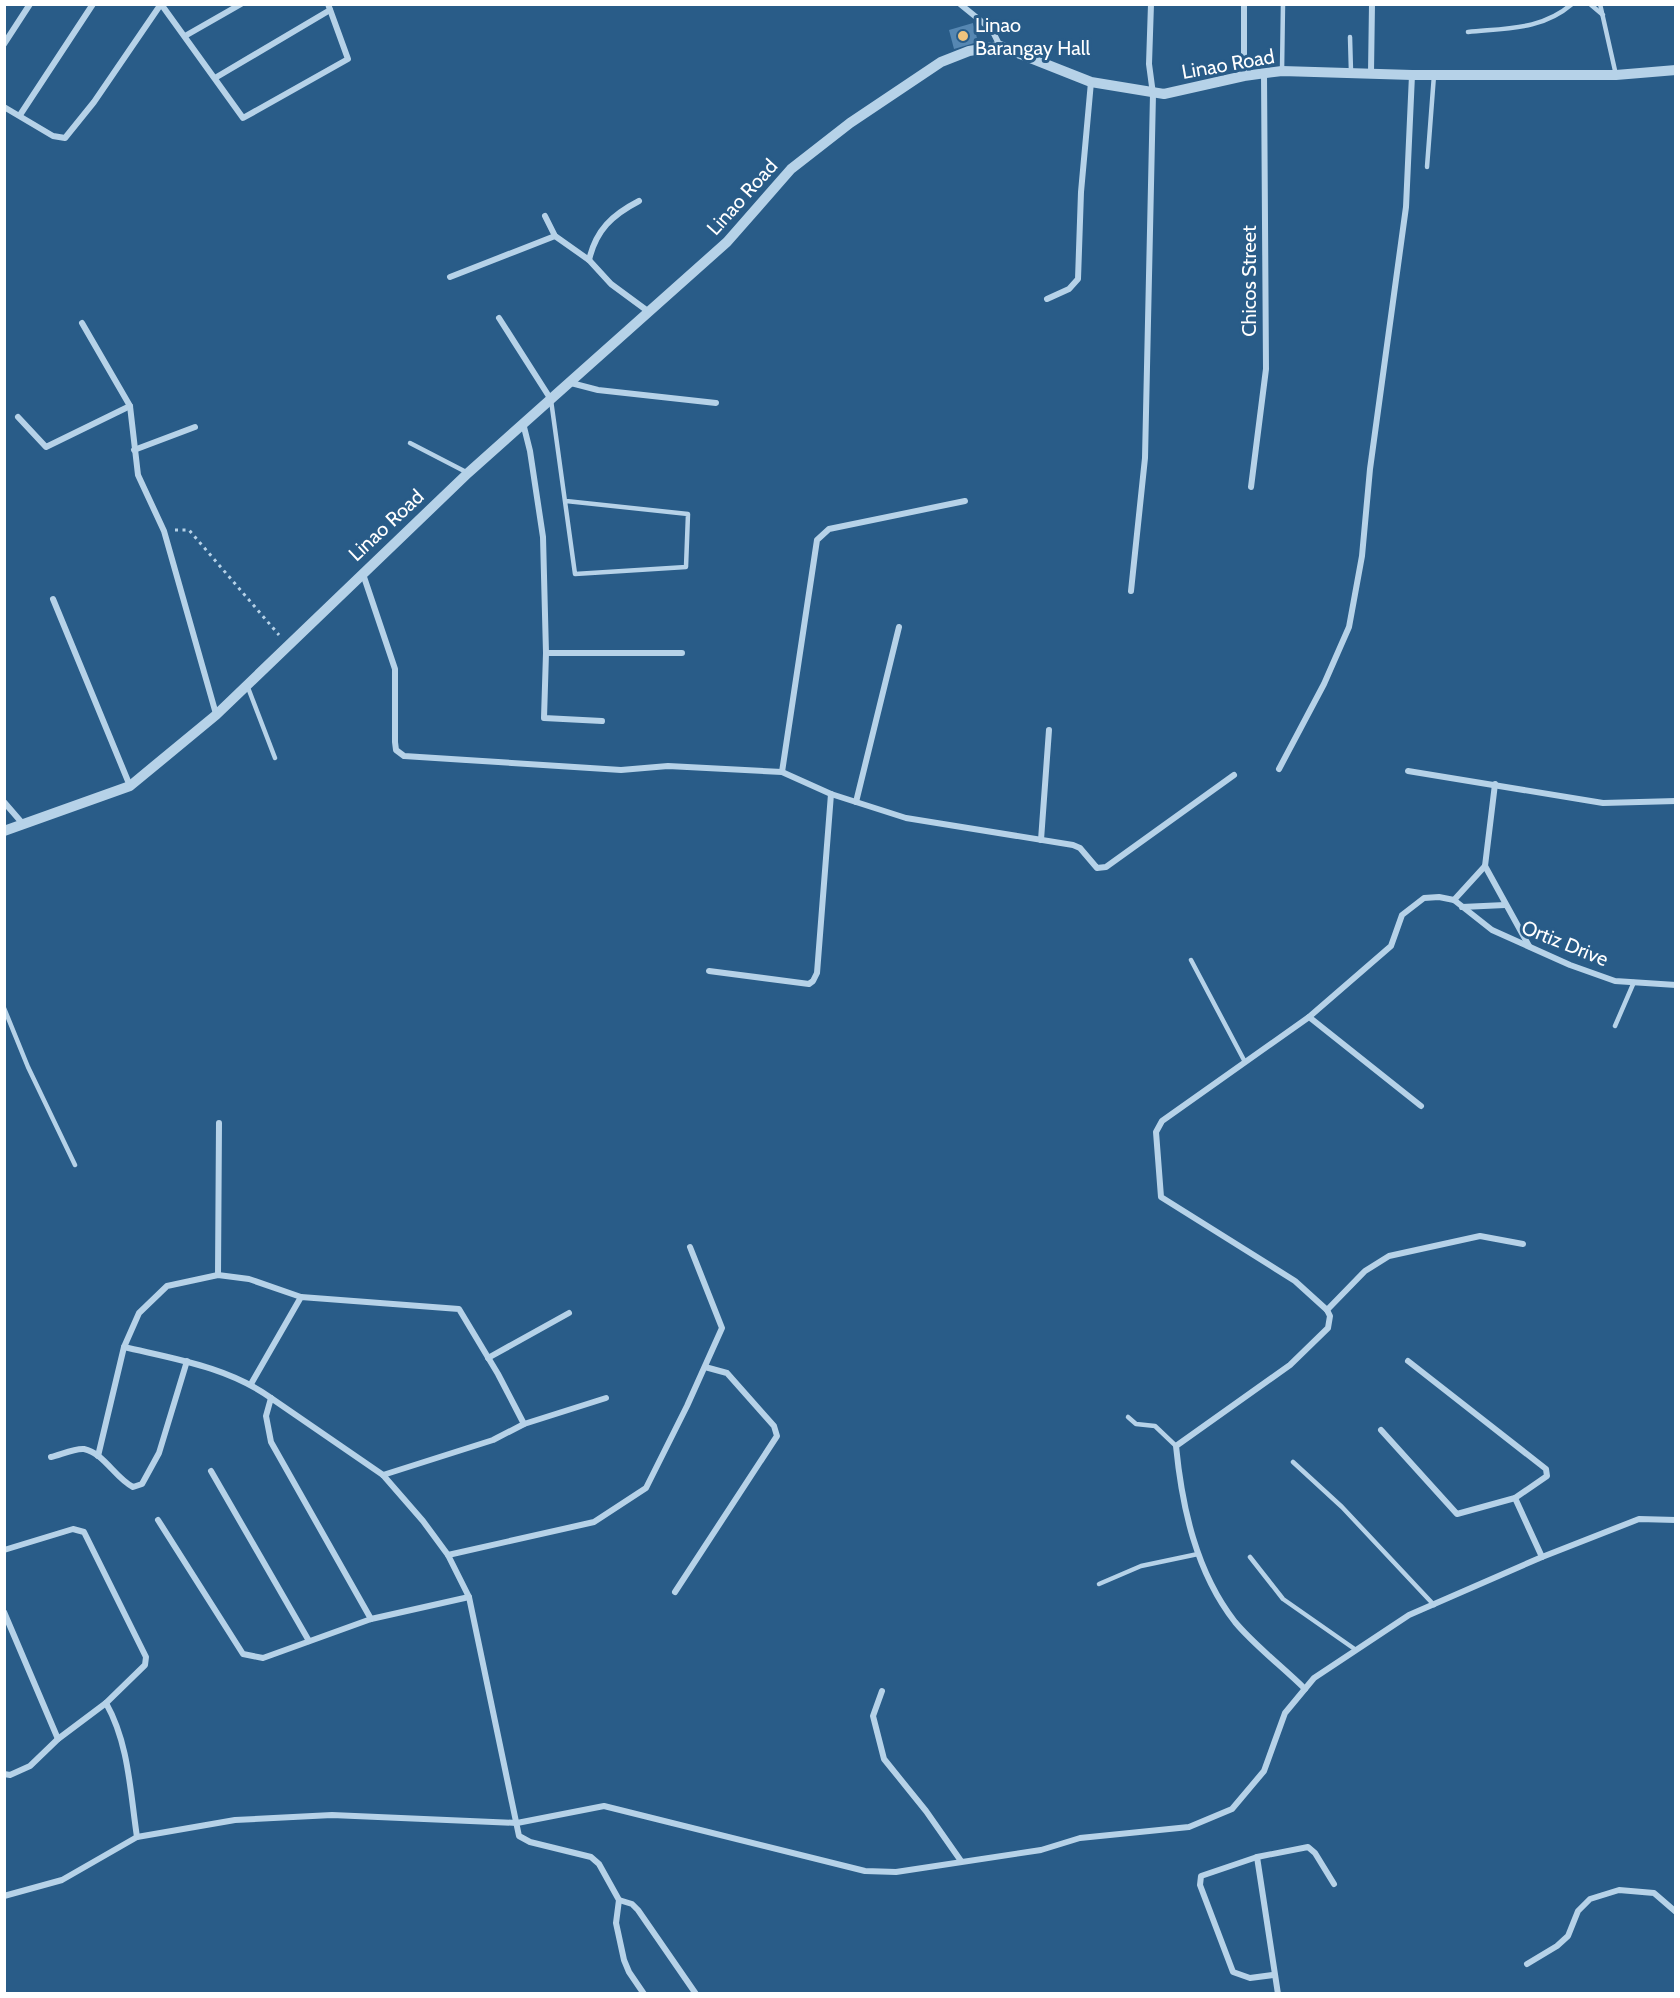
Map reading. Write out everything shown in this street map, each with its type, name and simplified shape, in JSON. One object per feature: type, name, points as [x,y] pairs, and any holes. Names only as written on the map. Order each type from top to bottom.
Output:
[{"type":"street","points":[[4,44],[30,4]]},
{"type":"street","points":[[20,115],[93,4]]},
{"type":"street","points":[[4,107],[52,136],[65,138],[94,102],[161,4],[243,118],[348,59],[329,7],[215,78]]},
{"type":"street","points":[[185,36],[241,4]]},
{"type":"street","points":[[960,4],[992,30],[1000,46]]},
{"type":"street","points":[[1131,591],[1145,458],[1153,94],[1149,64],[1151,4]]},
{"type":"street","points":[[1244,4],[1244,76]]},
{"type":"street","points":[[1371,72],[1372,4]]},
{"type":"street","name":"Linao Road","points":[[4,831],[130,786],[216,715],[362,572],[468,473],[727,242],[791,169],[850,123],[941,62],[969,51],[1000,46],[1091,82],[1153,94],[1164,94],[1244,76],[1282,71],[1412,75],[1616,75],[1676,70]]},
{"type":"street","name":"Chicos Street","points":[[1251,487],[1266,369],[1264,74]]},
{"type":"street","points":[[1279,769],[1324,684],[1349,627],[1362,556],[1370,469],[1406,207],[1412,75]]},
{"type":"street","points":[[1047,299],[1069,289],[1078,279],[1081,192],[1091,82]]},
{"type":"street","points":[[589,260],[593,244],[603,226],[639,201]]},
{"type":"street","points":[[545,216],[555,236],[589,260],[611,284],[650,312]]},
{"type":"street","points":[[450,277],[555,236]]},
{"type":"street","points":[[499,318],[550,398]]},
{"type":"street","points":[[82,323],[130,406],[138,475],[164,531],[216,715]]},
{"type":"street","points":[[572,382],[597,390],[716,403]]},
{"type":"street","points":[[18,417],[46,447],[130,406]]},
{"type":"street","points":[[523,423],[530,451],[543,537],[546,653],[544,718],[602,721]]},
{"type":"street","points":[[135,450],[195,427]]},
{"type":"street","points":[[782,772],[817,540],[829,529],[965,501]]},
{"type":"street","points":[[362,572],[396,669],[394,742],[400,754],[621,770],[668,766],[782,772],[831,794],[906,818],[1080,848],[1094,866],[1106,867],[1234,775]]},
{"type":"street","points":[[53,599],[130,786]]},
{"type":"street","points":[[856,802],[899,627]]},
{"type":"street","points":[[546,653],[682,653]]},
{"type":"street","points":[[1041,840],[1049,730]]},
{"type":"street","points":[[1408,771],[1603,803],[1676,801]]},
{"type":"street","points":[[1495,784],[1485,866],[1530,946]]},
{"type":"street","points":[[709,971],[809,984],[813,981],[817,972],[831,794]]},
{"type":"street","points":[[4,802],[24,825]]},
{"type":"street","points":[[1305,1689],[1236,1623],[1218,1597],[1198,1554],[1179,1482],[1176,1446],[1290,1365],[1328,1328],[1329,1316],[1327,1310],[1295,1281],[1161,1197],[1156,1132],[1159,1124],[1309,1017],[1391,946],[1402,915],[1414,904],[1424,898],[1439,897],[1454,900],[1485,866]]},
{"type":"street","name":"Ortiz Drive","points":[[1454,900],[1492,930],[1615,981],[1676,985]]},
{"type":"street","points":[[1462,907],[1505,905]]},
{"type":"street","points":[[1309,1017],[1421,1106]]},
{"type":"street","points":[[218,1275],[219,1123]]},
{"type":"street","points":[[1327,1310],[1365,1271],[1389,1256],[1480,1236],[1523,1244]]},
{"type":"street","points":[[448,1555],[594,1522],[646,1488],[705,1367],[721,1325],[690,1247]]},
{"type":"street","points":[[98,1456],[124,1347],[139,1313],[167,1286],[218,1275],[249,1279],[301,1297],[459,1309],[524,1424]]},
{"type":"street","points":[[251,1383],[301,1297]]},
{"type":"street","points":[[488,1358],[569,1313]]},
{"type":"street","points":[[124,1347],[187,1361],[251,1383],[383,1475],[423,1521],[448,1555],[469,1597],[519,1836],[591,1857],[599,1864],[619,1900],[616,1923],[628,1972],[644,1994]]},
{"type":"street","points":[[51,1457],[83,1449],[98,1456],[133,1487],[142,1484],[159,1454],[187,1361]]},
{"type":"street","points":[[1381,1430],[1457,1514],[1515,1498],[1547,1476],[1546,1469],[1408,1361]]},
{"type":"street","points":[[675,1592],[777,1436],[774,1426],[727,1373],[705,1367]]},
{"type":"street","points":[[271,1398],[266,1416],[271,1442],[371,1619]]},
{"type":"street","points":[[383,1475],[493,1440],[524,1424],[606,1398]]},
{"type":"street","points":[[211,1470],[309,1641]]},
{"type":"street","points":[[1515,1498],[1542,1557]]},
{"type":"street","points":[[4,1896],[62,1880],[137,1837],[235,1820],[332,1815],[517,1823],[604,1806],[865,1871],[896,1872],[1041,1850],[1080,1838],[1189,1827],[1232,1809],[1264,1771],[1285,1713],[1314,1678],[1409,1615],[1542,1557],[1639,1519],[1676,1520]]},
{"type":"street","points":[[158,1521],[243,1654],[263,1658],[371,1619],[469,1597]]},
{"type":"street","points":[[4,1551],[73,1529],[84,1532],[146,1657],[145,1665],[106,1703],[58,1738],[30,1766],[10,1775],[4,1774]]},
{"type":"street","points":[[4,1612],[58,1738]]},
{"type":"street","points":[[882,1691],[873,1716],[884,1759],[926,1811],[961,1861]]},
{"type":"street","points":[[106,1703],[116,1720],[123,1744],[137,1837]]},
{"type":"street","points":[[1273,1976],[1250,1978],[1233,1972],[1200,1885],[1204,1873],[1257,1857],[1308,1847],[1315,1852],[1334,1884]]},
{"type":"street","points":[[1257,1857],[1273,1976],[1278,1994]]},
{"type":"street","points":[[1527,1964],[1557,1946],[1568,1936],[1578,1911],[1590,1899],[1619,1890],[1654,1893],[1676,1912]]},
{"type":"street","points":[[619,1900],[632,1904],[638,1910],[696,1994]]},
{"type":"lane","points":[[1282,71],[1283,4]]},
{"type":"lane","points":[[1468,32],[1531,26],[1557,17],[1572,4]]},
{"type":"lane","points":[[1590,4],[1603,15]]},
{"type":"lane","points":[[1600,4],[1616,75]]},
{"type":"lane","points":[[1350,38],[1351,72]]},
{"type":"lane","points":[[1427,167],[1434,75]]},
{"type":"lane","points":[[550,398],[575,574],[686,567],[688,514],[566,501]]},
{"type":"lane","points":[[410,443],[468,473]]},
{"type":"lane","points":[[247,685],[275,758]]},
{"type":"lane","points":[[1191,960],[1245,1062]]},
{"type":"lane","points":[[1615,1026],[1634,982]]},
{"type":"lane","points":[[4,1008],[28,1067],[75,1165]]},
{"type":"lane","points":[[1128,1417],[1136,1424],[1155,1426],[1176,1446]]},
{"type":"lane","points":[[1293,1462],[1342,1507],[1434,1605]]},
{"type":"lane","points":[[1100,1584],[1141,1566],[1198,1554]]},
{"type":"lane","points":[[1250,1557],[1283,1599],[1356,1650]]},
{"type":"path","points":[[164,531],[189,530],[288,646]]},
{"type":"building","name":"Linao Barangay Hall","points":[[973,23],[978,42],[954,49],[949,30]]},
{"type":"place","name":"Linao Barangay Hall","points":[[963,36]]}]
